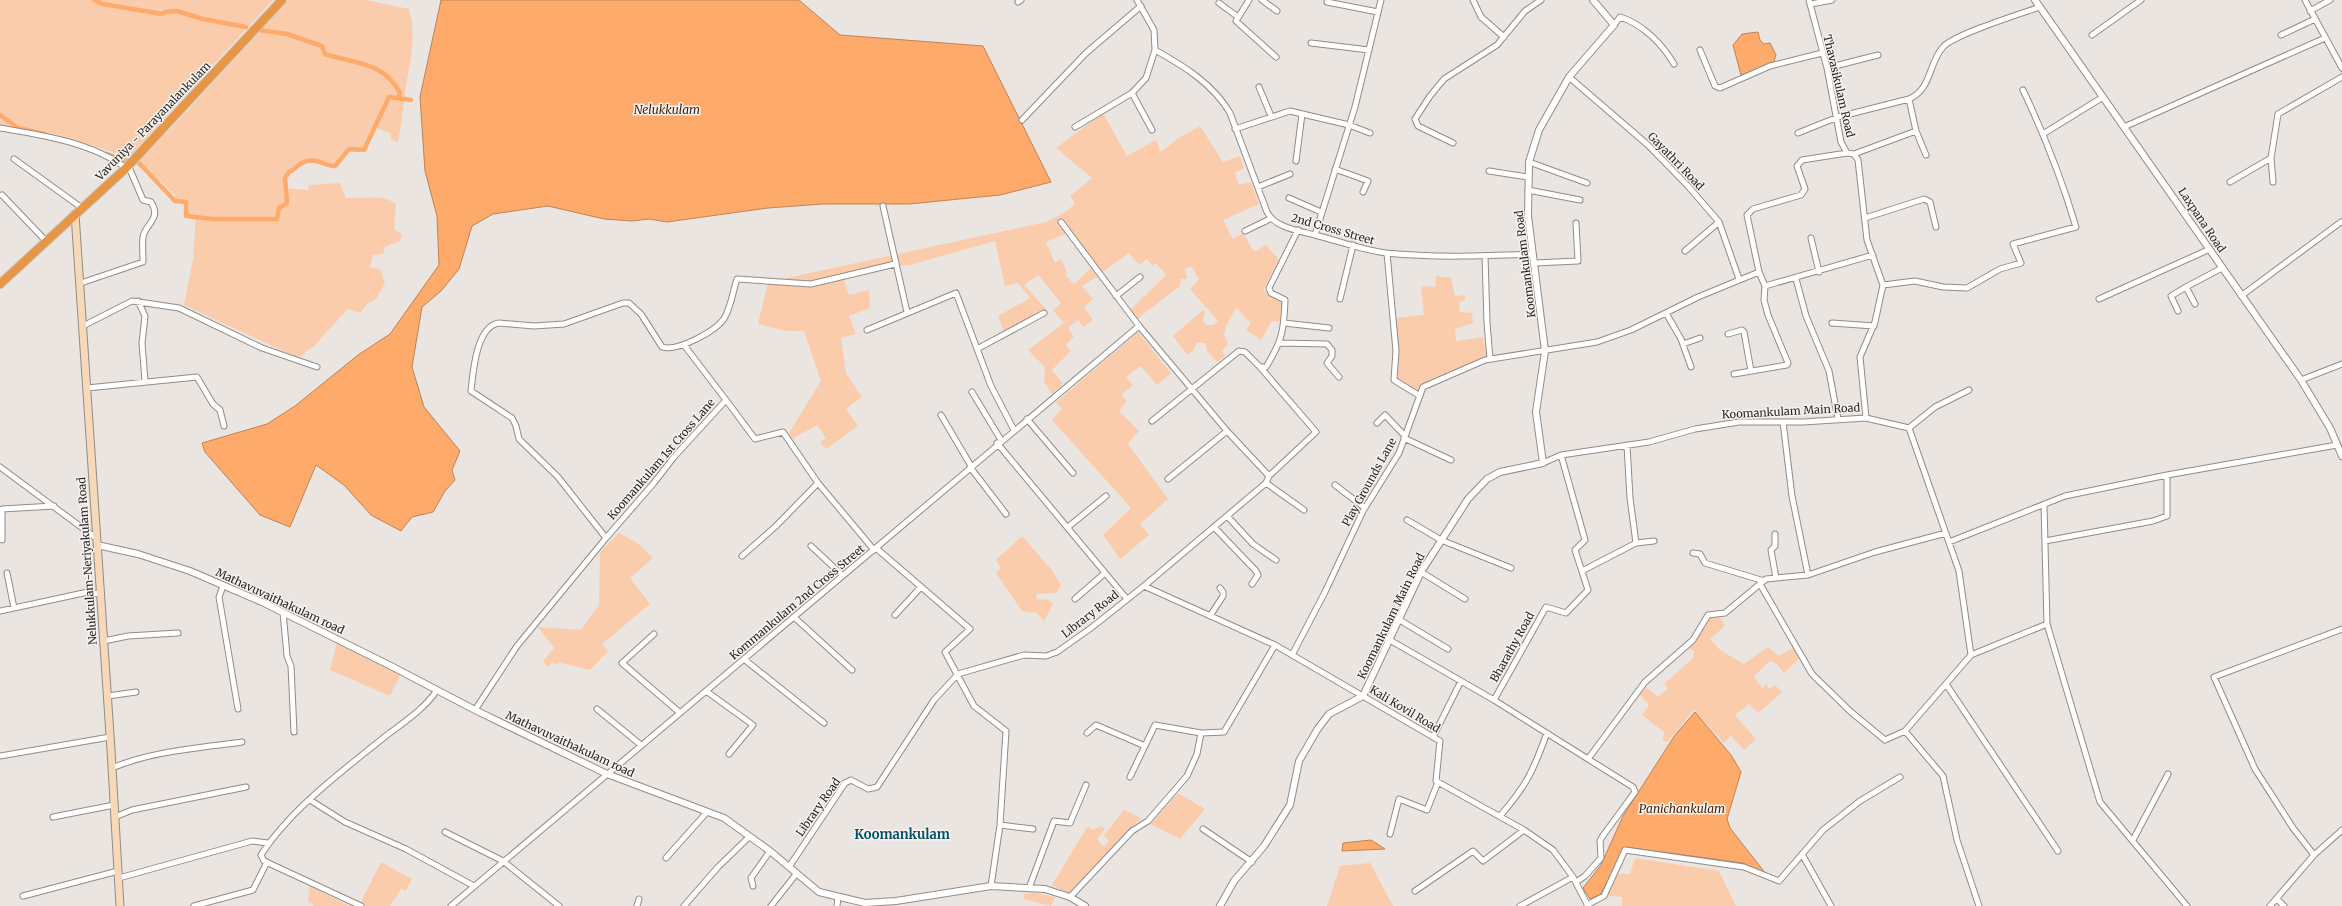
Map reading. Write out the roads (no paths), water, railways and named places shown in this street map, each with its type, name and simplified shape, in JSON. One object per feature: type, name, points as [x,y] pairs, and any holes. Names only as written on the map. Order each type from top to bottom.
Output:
[{"type":"highway","name":"Vavuniya - Parayanalankulam","points":[[0,284],[127,166],[282,0]]},
{"type":"main road","name":"Nelukkulam-Neriyakulam Road","points":[[75,214],[81,283],[99,594],[108,696],[120,906]]},
{"type":"street","points":[[1076,127],[1132,93],[1146,78],[1155,50],[1154,30],[1137,0]]},
{"type":"street","points":[[1249,0],[1236,21],[1276,57]]},
{"type":"street","points":[[1262,0],[1276,11]]},
{"type":"street","points":[[1315,235],[1348,125],[1381,0]]},
{"type":"street","points":[[1473,0],[1481,17],[1504,37]]},
{"type":"street","points":[[1454,144],[1418,126],[1415,119],[1430,96],[1444,79],[1485,53],[1504,37],[1526,11],[1541,0]]},
{"type":"street","points":[[1593,0],[1614,25],[1620,17],[1641,28],[1665,49],[1674,64]]},
{"type":"street","points":[[1810,2],[1832,0]]},
{"type":"street","name":"Laxpana Road","points":[[2035,0],[2301,380],[2330,428],[2342,456]]},
{"type":"street","points":[[2092,35],[2141,0]]},
{"type":"street","points":[[2305,0],[2342,68]]},
{"type":"street","points":[[2310,11],[2330,0]]},
{"type":"street","points":[[1327,2],[1378,12]]},
{"type":"street","name":"Thavasikulam Road","points":[[1810,2],[1838,117],[1841,142],[1847,153],[1854,154]]},
{"type":"street","points":[[1219,3],[1238,17]]},
{"type":"street","points":[[1022,120],[1086,53],[1141,6]]},
{"type":"street","points":[[1798,133],[1838,117],[1908,99],[1918,95],[1929,80],[1934,61],[1944,46],[1969,33],[2040,7]]},
{"type":"street","points":[[2281,35],[2315,19]]},
{"type":"street","name":"Koomankulam Road","points":[[1543,463],[1536,412],[1545,351],[1528,216],[1529,162],[1539,130],[1569,77],[1614,25]]},
{"type":"street","points":[[2124,127],[2325,38]]},
{"type":"street","points":[[1311,43],[1368,50]]},
{"type":"street","points":[[1155,50],[1182,65],[1225,104],[1270,219],[1245,231]]},
{"type":"street","points":[[1700,50],[1715,86],[1720,88],[1770,66],[1822,53]]},
{"type":"street","points":[[1827,68],[1878,55]]},
{"type":"street","name":"Gayathri Road","points":[[1569,77],[1648,145],[1688,186],[1719,222],[1739,279]]},
{"type":"street","points":[[2272,182],[2271,158],[2278,114],[2342,77]]},
{"type":"street","points":[[1259,87],[1271,116]]},
{"type":"street","points":[[1916,131],[1854,154],[1858,160],[1867,240],[1883,285],[1915,281],[1943,287],[1967,288],[2000,269],[2021,263],[2013,244],[2076,227],[2067,196],[2024,90]]},
{"type":"street","points":[[1132,93],[1152,130]]},
{"type":"street","points":[[2043,134],[2103,97]]},
{"type":"street","points":[[1908,99],[1916,131],[1926,155]]},
{"type":"street","points":[[1235,129],[1290,111],[1348,125],[1370,133]]},
{"type":"street","points":[[1296,160],[1302,114]]},
{"type":"street","points":[[0,128],[69,142],[127,166],[144,200],[151,202],[154,217],[143,235],[143,262],[81,283]]},
{"type":"street","points":[[1734,374],[1787,365],[1788,363],[1768,315],[1764,300],[1765,286],[1759,272],[1747,224],[1747,215],[1753,209],[1802,196],[1805,189],[1797,166],[1802,160],[1847,153]]},
{"type":"street","points":[[2230,182],[2271,158]]},
{"type":"street","points":[[14,159],[82,208]]},
{"type":"street","points":[[1529,162],[1587,183]]},
{"type":"street","points":[[1335,169],[1368,181],[1363,192]]},
{"type":"street","points":[[1490,171],[1528,178]]},
{"type":"street","points":[[1258,187],[1290,174]]},
{"type":"street","points":[[1528,190],[1580,200]]},
{"type":"street","points":[[2,196],[46,241]]},
{"type":"street","points":[[1289,198],[1321,212]]},
{"type":"street","points":[[1864,218],[1924,199],[1930,202],[1936,227]]},
{"type":"street","points":[[883,206],[907,312]]},
{"type":"street","name":"2nd Cross Street","points":[[1270,219],[1315,235],[1386,253],[1485,256],[1533,254]]},
{"type":"street","points":[[1061,222],[1139,326],[1191,388],[1227,431],[1269,476],[1316,432],[1260,367],[1245,352],[1239,351],[1191,388],[1152,421]]},
{"type":"street","points":[[1685,251],[1719,222]]},
{"type":"street","points":[[2241,296],[2341,222]]},
{"type":"street","points":[[1535,263],[1578,261],[1576,223]]},
{"type":"street","points":[[1260,367],[1266,367],[1280,343],[1284,323],[1284,300],[1271,293],[1269,288],[1298,230]]},
{"type":"street","points":[[1811,238],[1819,272]]},
{"type":"street","points":[[1340,299],[1353,245]]},
{"type":"street","points":[[2099,299],[2210,249]]},
{"type":"street","points":[[1386,253],[1396,352],[1394,380],[1420,396]]},
{"type":"street","points":[[1765,286],[1796,279],[1873,255]]},
{"type":"street","points":[[1485,256],[1490,359]]},
{"type":"street","points":[[606,538],[558,477],[519,439],[516,426],[512,418],[471,391],[474,368],[482,337],[487,329],[494,324],[534,326],[564,324],[623,303],[629,303],[641,314],[662,346],[666,348],[684,345],[724,319],[737,279],[811,284],[895,264]]},
{"type":"street","points":[[2178,311],[2171,296],[2222,268]]},
{"type":"street","name":"Play Grounds Lane","points":[[1292,655],[1365,508],[1399,453],[1423,387],[1490,359],[1598,342],[1631,330],[1739,279],[1759,272]]},
{"type":"street","points":[[1116,296],[1140,277]]},
{"type":"street","points":[[1796,279],[1806,316],[1829,371],[1838,419]]},
{"type":"street","name":"Koomankulam Main Road","points":[[1220,906],[1234,881],[1252,862],[1264,846],[1290,805],[1299,761],[1317,730],[1329,714],[1364,696],[1388,639],[1421,572],[1468,499],[1487,479],[1500,472],[1543,463],[1561,456],[1648,442],[1695,429],[1739,422],[1783,422],[1866,418],[1860,357],[1874,326],[1883,285]]},
{"type":"street","points":[[2186,287],[2195,304]]},
{"type":"street","points":[[867,330],[907,312],[956,293],[991,386],[1014,430]]},
{"type":"street","points":[[83,326],[118,307],[132,301],[138,301],[189,312],[262,348],[317,368]]},
{"type":"street","points":[[138,301],[145,316],[142,354],[145,381]]},
{"type":"street","points":[[977,349],[1044,313]]},
{"type":"street","points":[[1666,313],[1683,344],[1691,367]]},
{"type":"street","points":[[1284,323],[1328,328]]},
{"type":"street","points":[[1832,323],[1874,326]]},
{"type":"street","name":"Kommankulam 2nd Cross Street","points":[[450,906],[679,712],[745,660],[842,575],[875,549],[999,442],[1139,326]]},
{"type":"street","points":[[1728,334],[1742,330],[1744,332],[1751,371]]},
{"type":"street","points":[[1683,344],[1700,338]]},
{"type":"street","points":[[1280,343],[1327,344],[1332,350],[1332,356],[1327,363],[1339,377]]},
{"type":"street","points":[[684,345],[726,400]]},
{"type":"street","points":[[2301,380],[2342,364]]},
{"type":"street","points":[[87,388],[197,377],[213,404],[220,410],[224,426]]},
{"type":"street","points":[[1909,428],[1935,407],[1969,390]]},
{"type":"street","points":[[972,392],[999,442],[1126,598]]},
{"type":"street","name":"Koomankulam 1st Cross Lane","points":[[475,710],[518,646],[698,428],[726,400],[755,439],[783,432],[818,483],[875,549],[970,629],[945,652],[958,674]]},
{"type":"street","points":[[941,415],[971,466],[1006,514]]},
{"type":"street","points":[[1377,423],[1385,415],[1405,437],[1451,460]]},
{"type":"street","points":[[1866,418],[1909,428]]},
{"type":"street","points":[[1027,419],[1073,473]]},
{"type":"street","points":[[1783,422],[1792,496],[1808,575]]},
{"type":"street","points":[[1909,428],[1959,571],[1971,655]]},
{"type":"street","points":[[1168,479],[1227,431]]},
{"type":"street","points":[[1627,445],[1630,498],[1636,543]]},
{"type":"street","points":[[1949,542],[2065,496],[2167,475],[2337,445]]},
{"type":"street","name":"Bharathy Road","points":[[1494,700],[1546,607],[1566,613],[1588,590],[1576,550],[1585,540],[1561,456]]},
{"type":"street","points":[[0,467],[54,506],[96,542]]},
{"type":"street","points":[[2045,541],[2153,522],[2167,516],[2167,475]]},
{"type":"street","name":"Library Road","points":[[789,867],[845,782],[850,780],[868,788],[877,787],[934,700],[958,674],[1024,655],[1046,656],[1057,652],[1091,628],[1126,598],[1144,586],[1228,517],[1266,483],[1269,476]]},
{"type":"street","points":[[742,556],[776,526],[818,483]]},
{"type":"street","points":[[1266,483],[1304,510]]},
{"type":"street","points":[[1335,485],[1365,508]]},
{"type":"street","points":[[1068,527],[1106,496]]},
{"type":"street","points":[[2044,504],[2047,624],[2100,802],[2187,906]]},
{"type":"street","points":[[2,540],[2,509],[54,506]]},
{"type":"street","points":[[1228,517],[1253,544],[1276,560]]},
{"type":"street","points":[[1407,520],[1441,540],[1511,568]]},
{"type":"street","points":[[1214,527],[1256,571],[1258,575],[1252,584]]},
{"type":"street","points":[[1588,760],[1645,682],[1693,640],[1708,615],[1725,613],[1762,582],[1776,578],[1808,575],[1875,552],[1946,533]]},
{"type":"street","points":[[1775,534],[1775,546],[1771,550],[1776,578]]},
{"type":"street","name":"Mathavuvaithakulam road","points":[[96,542],[190,571],[283,612],[475,710],[607,774],[724,818],[770,852],[819,892],[864,903],[895,903],[991,886],[1045,889],[1070,897],[1085,906]]},
{"type":"street","points":[[1582,571],[1636,543],[1654,542]]},
{"type":"street","points":[[812,546],[842,575]]},
{"type":"street","points":[[1693,553],[1700,554],[1705,563],[1762,582],[1812,674],[1851,712],[1885,740],[1905,731],[1971,655],[2047,624]]},
{"type":"street","points":[[1421,572],[1465,599]]},
{"type":"street","points":[[7,573],[14,608]]},
{"type":"street","points":[[1075,598],[1105,573]]},
{"type":"street","points":[[223,586],[219,597],[238,708]]},
{"type":"street","name":"Kali Kovil Road","points":[[1144,586],[1275,645],[1434,737],[1440,741],[1436,781],[1438,782]]},
{"type":"street","points":[[895,615],[921,587]]},
{"type":"street","points":[[1210,616],[1223,596],[1223,592],[1220,588]]},
{"type":"street","points":[[0,611],[88,592],[99,594]]},
{"type":"street","points":[[283,612],[287,656],[291,666],[294,732]]},
{"type":"street","points":[[794,617],[852,670]]},
{"type":"street","points":[[1398,619],[1448,649]]},
{"type":"street","points":[[2314,855],[2293,828],[2256,770],[2214,677],[2342,629]]},
{"type":"street","points":[[104,641],[128,636],[178,633]]},
{"type":"street","points":[[654,634],[622,663],[679,712]]},
{"type":"street","points":[[1388,639],[1494,700],[1633,787],[1635,792],[1602,837],[1600,842],[1601,858],[1586,875],[1520,906]]},
{"type":"street","points":[[1130,777],[1155,725],[1201,733],[1224,732],[1275,645]]},
{"type":"street","points":[[745,660],[824,723]]},
{"type":"street","points":[[958,674],[974,706],[1006,730],[1000,825],[991,886]]},
{"type":"street","points":[[1434,737],[1461,681]]},
{"type":"street","points":[[1946,684],[2058,852]]},
{"type":"street","points":[[361,906],[262,860],[261,855],[268,844],[310,800],[408,719],[437,690]]},
{"type":"street","points":[[706,691],[753,725],[729,754]]},
{"type":"street","points":[[108,696],[136,692]]},
{"type":"street","points":[[597,709],[641,745]]},
{"type":"street","points":[[1087,733],[1096,725],[1145,746]]},
{"type":"street","points":[[1905,731],[1943,776],[1957,840],[1979,906]]},
{"type":"street","points":[[1070,897],[1132,831],[1148,821],[1187,776],[1197,754],[1201,733]]},
{"type":"street","points":[[1500,816],[1521,792],[1531,775],[1547,733]]},
{"type":"street","points":[[0,756],[110,737]]},
{"type":"street","points":[[112,768],[129,761],[151,756],[242,742]]},
{"type":"street","points":[[2133,840],[2168,774]]},
{"type":"street","points":[[1390,834],[1399,799],[1427,810],[1438,782],[1524,830],[1557,854],[1588,905],[1604,896],[1625,850],[1744,867],[1779,881],[1823,830],[1860,801],[1900,777]]},
{"type":"street","points":[[1029,888],[1054,821],[1070,823],[1086,785]]},
{"type":"street","points":[[115,817],[132,810],[246,787]]},
{"type":"street","points":[[310,800],[345,822],[406,848],[474,886]]},
{"type":"street","points":[[53,818],[114,805]]},
{"type":"street","points":[[666,858],[707,812]]},
{"type":"street","points":[[1000,825],[1033,829]]},
{"type":"street","points":[[1203,829],[1252,862]]},
{"type":"street","points":[[1415,891],[1473,850],[1483,861],[1524,830]]},
{"type":"street","points":[[2270,906],[2314,855],[2342,830]]},
{"type":"street","points":[[445,832],[503,861],[559,906]]},
{"type":"street","points":[[684,906],[718,867],[749,837]]},
{"type":"street","points":[[23,896],[252,841],[268,844]]},
{"type":"street","points":[[753,886],[751,878],[770,852]]},
{"type":"street","points":[[1802,854],[1831,906]]},
{"type":"street","points":[[194,906],[253,890],[267,862]]},
{"type":"street","points":[[771,906],[796,873]]},
{"type":"street","points":[[837,906],[838,897]]},
{"type":"street","points":[[2277,898],[2284,906]]},
{"type":"street","points":[[637,906],[639,899]]},
{"type":"water","name":"Nelukkulam","points":[[441,0],[799,0],[840,35],[983,46],[1051,182],[1000,195],[909,204],[822,204],[768,208],[667,222],[649,219],[632,221],[604,219],[548,206],[493,214],[472,226],[459,269],[441,291],[422,307],[412,367],[424,407],[460,451],[452,470],[455,480],[445,491],[433,512],[412,517],[401,531],[371,515],[344,485],[316,465],[290,527],[260,515],[205,452],[202,443],[267,424],[295,406],[358,355],[390,334],[439,265],[437,216],[425,171],[420,97]]},
{"type":"water","points":[[1758,32],[1760,40],[1764,44],[1770,43],[1776,55],[1773,64],[1741,75],[1733,45],[1742,34]]},
{"type":"water","name":"Panichankulam","points":[[1695,712],[1731,755],[1741,772],[1727,819],[1730,828],[1766,874],[1743,863],[1625,847],[1601,894],[1590,899],[1583,888],[1601,865],[1623,816],[1675,735]]},
{"type":"water","points":[[1371,840],[1385,849],[1342,851],[1343,843]]},
{"type":"waterway","points":[[94,0],[103,4],[162,14],[165,12],[177,11],[203,19],[246,27]]},
{"type":"waterway","points":[[259,30],[287,34],[322,46],[325,54],[377,69],[393,83],[400,93],[399,98]]},
{"type":"waterway","points":[[107,154],[122,160],[138,162],[175,201],[186,202],[186,216],[213,219],[277,219],[279,208],[287,203],[285,178],[289,172],[302,163],[309,161],[317,161],[335,166],[349,149],[364,150],[389,97],[411,100]]},
{"type":"waterway","points":[[0,115],[18,128],[45,134]]},
{"type":"district","name":"Koomankulam","points":[[902,834]]}]
